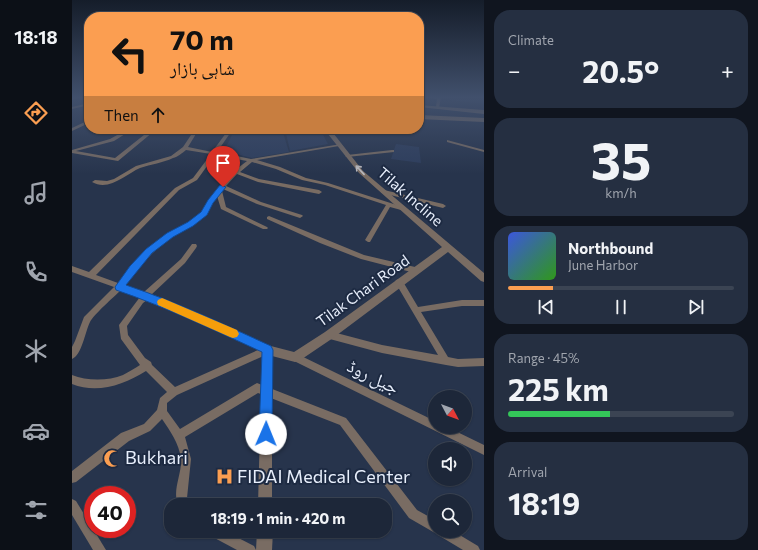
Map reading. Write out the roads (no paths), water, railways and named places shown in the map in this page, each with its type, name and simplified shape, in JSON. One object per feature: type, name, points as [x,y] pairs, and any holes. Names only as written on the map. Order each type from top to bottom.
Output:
[{"type":"street","points":[[73,129],[84,124]]},
{"type":"street","points":[[72,152],[112,140],[122,134]]},
{"type":"street","points":[[72,152],[116,160],[148,134]]},
{"type":"street","points":[[95,182],[107,183],[116,180],[138,167],[173,157],[185,148],[194,134]]},
{"type":"street","points":[[90,276],[177,189],[195,179],[227,134]]},
{"type":"street","name":"Tilak Incline","points":[[331,134],[361,172],[484,278]]},
{"type":"street","points":[[449,140],[484,151]]},
{"type":"street","points":[[72,355],[79,343],[87,319],[119,287],[149,251],[170,235],[190,224],[204,213],[221,189],[236,172],[251,160],[339,146]]},
{"type":"street","points":[[185,148],[251,160],[278,168],[304,179],[326,184],[402,208]]},
{"type":"street","points":[[347,156],[392,151]]},
{"type":"street","points":[[236,172],[258,180],[319,192]]},
{"type":"street","points":[[221,189],[300,216]]},
{"type":"street","points":[[221,189],[223,208],[265,228]]},
{"type":"street","points":[[384,192],[443,206]]},
{"type":"street","points":[[368,240],[389,204]]},
{"type":"street","points":[[269,218],[363,257],[415,270]]},
{"type":"street","points":[[174,392],[148,365],[142,361],[124,336],[123,325],[140,301],[183,261],[194,246]]},
{"type":"street","name":"Tilak Chari Road","points":[[295,357],[329,335],[415,270],[448,248]]},
{"type":"street","points":[[467,264],[484,269]]},
{"type":"street","points":[[72,268],[146,296],[267,350],[295,357]]},
{"type":"street","points":[[399,282],[446,361]]},
{"type":"street","points":[[416,310],[462,304],[484,303]]},
{"type":"street","points":[[329,335],[382,349],[446,361],[458,363],[484,362]]},
{"type":"street","points":[[265,498],[262,390],[267,350]]},
{"type":"street","points":[[72,478],[125,437],[147,428],[162,412],[164,401],[174,392],[267,350]]},
{"type":"street","name":"جیل روڈ","points":[[295,357],[428,423]]},
{"type":"street","points":[[72,379],[77,382],[111,383],[129,377],[148,365]]},
{"type":"street","points":[[179,435],[262,390],[342,421],[413,514],[428,523]]},
{"type":"street","points":[[162,412],[179,435],[186,459],[181,498]]},
{"type":"street","name":"جیل روڈ","points":[[451,434],[484,450]]},
{"type":"street","points":[[72,504],[100,550]]},
{"type":"street","points":[[227,538],[250,550]]},
{"type":"street","points":[[264,550],[265,538]]},
{"type":"street","points":[[454,538],[474,550]]},
{"type":"place","name":"Bukhari","points":[[112,458]]},
{"type":"place","name":"FIDAI Medical Center","points":[[224,477]]}]
